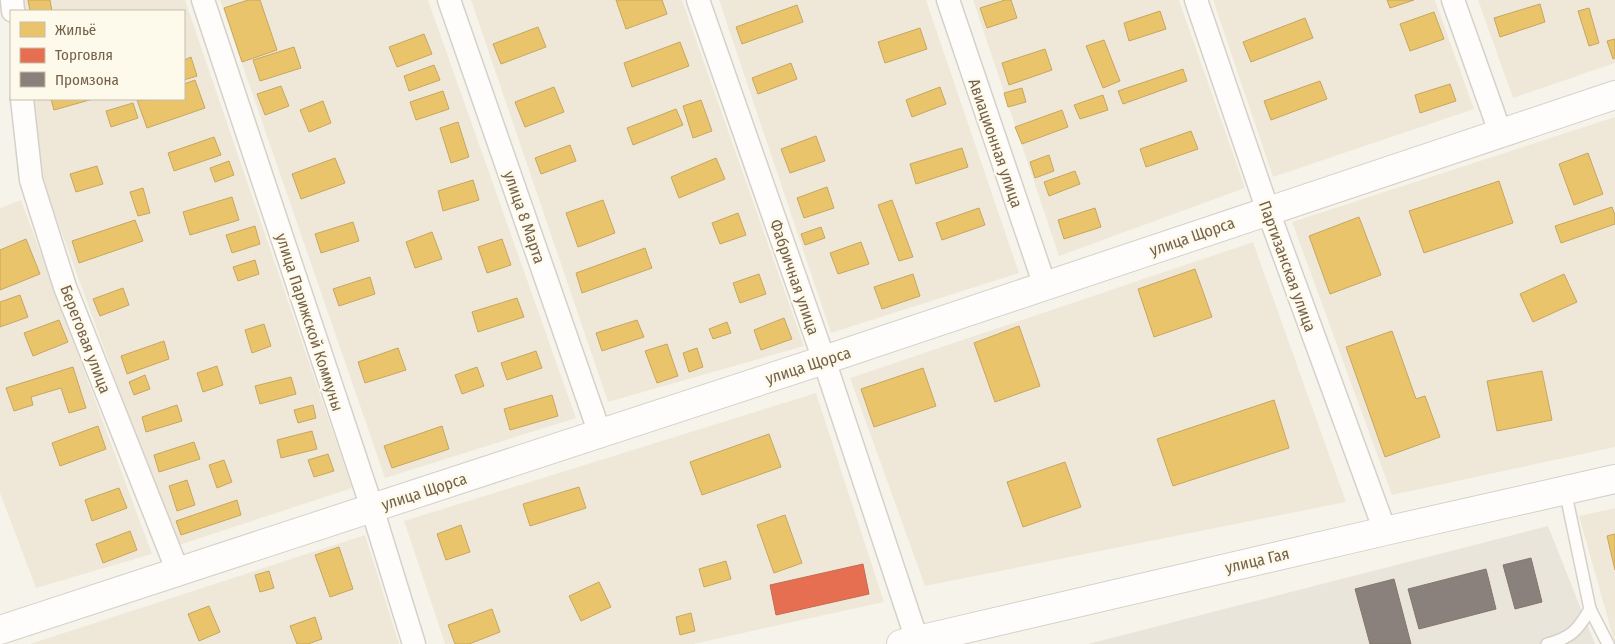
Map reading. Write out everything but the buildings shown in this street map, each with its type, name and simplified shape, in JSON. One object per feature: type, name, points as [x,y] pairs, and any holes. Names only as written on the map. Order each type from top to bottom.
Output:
[{"type":"main road","name":"улица Щорса","points":[[0,630],[824,360],[1615,95]]},
{"type":"main road","name":"улица Гая","points":[[909,642],[1615,479]]},
{"type":"street","name":"улица Парижской Коммуны","points":[[203,0],[372,508],[414,644]]},
{"type":"street","name":"улица 8 Марта","points":[[449,0],[600,434]]},
{"type":"street","name":"Фабричная улица","points":[[698,0],[824,360],[909,642]]},
{"type":"street","name":"Авиационная улица","points":[[948,0],[1044,286]]},
{"type":"street","name":"Партизанская улица","points":[[1196,0],[1268,211],[1385,531]]},
{"type":"street","points":[[1453,0],[1500,132]]},
{"type":"street","name":"Береговая улица","points":[[22,100],[31,180],[65,287],[178,572]]},
{"type":"lane","points":[[1565,490],[1590,609],[1608,644]]},
{"type":"lane","points":[[1547,644],[1566,638],[1580,626],[1590,609]]},
{"type":"shaded area","points":[[20,0],[185,0],[352,488],[176,546],[40,173],[31,100],[185,100],[185,10],[21,10]]},
{"type":"shaded area","points":[[220,0],[428,0],[576,418],[385,478]]},
{"type":"shaded area","points":[[471,0],[682,0],[804,346],[608,402]]},
{"type":"shaded area","points":[[719,0],[926,0],[1019,273],[831,333]]},
{"type":"shaded area","points":[[973,0],[1179,0],[1245,188],[1059,256]]},
{"type":"shaded area","points":[[1213,0],[1435,0],[1474,109],[1273,177]]},
{"type":"shaded area","points":[[1478,0],[1615,0],[1615,63],[1513,98]]},
{"type":"shaded area","points":[[1615,117],[1615,447],[1392,495],[1292,222]]},
{"type":"shaded area","points":[[21,200],[152,554],[36,588],[0,493],[0,208]]},
{"type":"shaded area","points":[[1253,242],[1346,502],[925,586],[850,378]]},
{"type":"shaded area","points":[[816,393],[884,602],[693,644],[445,644],[404,521]]},
{"type":"shaded area","points":[[1615,508],[1615,644],[1579,516]]},
{"type":"shaded area","points":[[1548,526],[1595,644],[1088,644]]},
{"type":"shaded area","points":[[365,535],[399,644],[30,644]]}]
